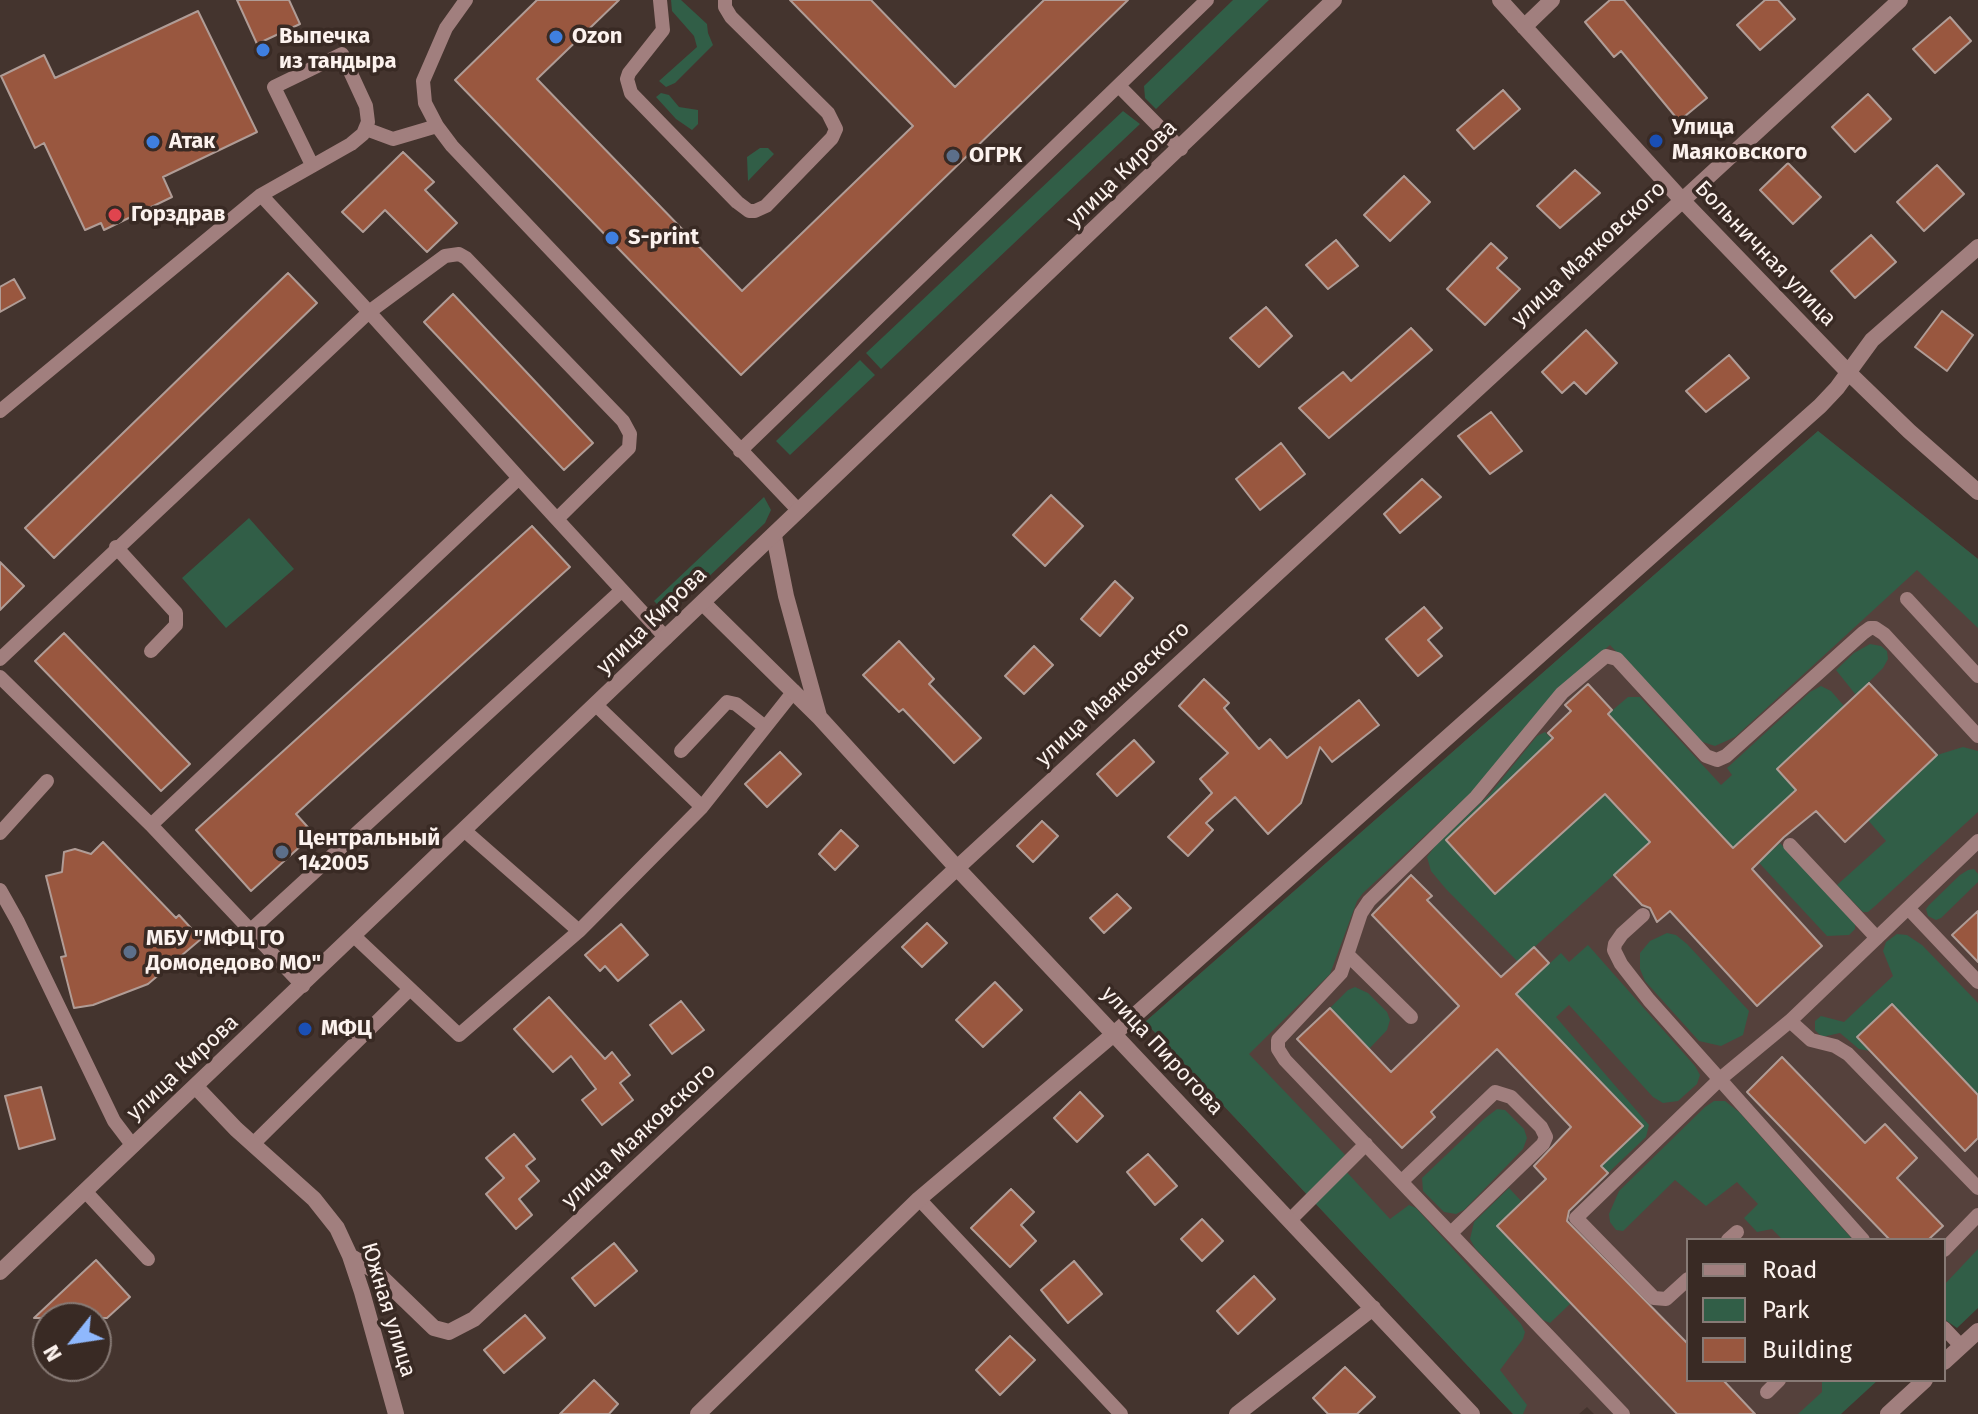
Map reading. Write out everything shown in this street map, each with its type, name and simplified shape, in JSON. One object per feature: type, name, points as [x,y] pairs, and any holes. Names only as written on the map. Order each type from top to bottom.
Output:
[{"type":"street","name":"улица Кирова","points":[[2,1265],[303,986],[1334,0]]},
{"type":"street","name":"Больничная улица","points":[[1500,0],[1681,199],[1848,372],[1978,492]]},
{"type":"street","points":[[1524,27],[1552,0]]},
{"type":"street","name":"улица Маяковского","points":[[350,1256],[375,1271],[434,1328],[449,1332],[465,1326],[957,868],[1900,0]]},
{"type":"street","points":[[698,1414],[919,1199],[1115,1033],[1820,406],[1872,340],[1978,247]]},
{"type":"street","name":"улица Пирогова","points":[[774,536],[779,568],[820,718]]},
{"type":"street","name":"улица Пирогова","points":[[703,603],[820,718],[957,868],[1472,1414]]},
{"type":"street","name":"Южная улица","points":[[196,1087],[314,1199],[337,1228],[350,1256],[396,1414]]},
{"type":"street","points":[[1237,1414],[1373,1308]]},
{"type":"street","points":[[1946,1360],[1978,1331]]},
{"type":"street","points":[[1888,1414],[1923,1382]]},
{"type":"lane","points":[[466,0],[446,28],[423,81],[425,103],[437,126],[452,146],[799,511]]},
{"type":"lane","points":[[660,0],[663,30],[629,73],[627,79],[631,93],[737,202],[749,211],[755,211],[766,206],[832,138],[836,129],[828,113],[731,17],[725,0]]},
{"type":"lane","points":[[740,451],[1207,0]]},
{"type":"lane","points":[[0,411],[261,195],[351,144],[366,129],[366,106],[342,54],[274,87],[312,165]]},
{"type":"lane","points":[[1119,86],[1181,149]]},
{"type":"lane","points":[[366,129],[393,139],[437,126]]},
{"type":"lane","points":[[261,195],[666,638]]},
{"type":"lane","points":[[0,659],[369,312],[445,256],[459,254],[479,268],[623,421],[630,434],[629,448],[557,519]]},
{"type":"lane","points":[[151,825],[519,478]]},
{"type":"lane","points":[[116,547],[176,613],[176,625],[151,651]]},
{"type":"lane","points":[[251,930],[621,591]]},
{"type":"lane","points":[[1907,599],[1978,676]]},
{"type":"lane","points":[[1623,1414],[1285,1060],[1277,1045],[1284,1033],[1334,982],[1348,955],[1361,913],[1369,901],[1476,797],[1562,693],[1606,656],[1617,659],[1706,756],[1717,760],[1726,756],[1863,633],[1875,628],[1978,736]]},
{"type":"lane","points":[[0,677],[151,825],[303,986]]},
{"type":"lane","points":[[354,936],[459,1035],[579,931],[702,807],[794,691]]},
{"type":"lane","points":[[681,751],[727,702],[736,704],[765,727]]},
{"type":"lane","points":[[596,705],[702,807]]},
{"type":"lane","points":[[0,833],[47,781]]},
{"type":"lane","points":[[465,831],[579,931]]},
{"type":"lane","points":[[1790,845],[1877,938]]},
{"type":"lane","points":[[1686,1281],[1666,1299],[1654,1298],[1576,1218],[1720,1079],[1790,1021],[1976,848]]},
{"type":"lane","points":[[0,890],[114,1121],[133,1146]]},
{"type":"lane","points":[[1908,908],[1978,982]]},
{"type":"lane","points":[[1643,915],[1618,939],[1614,950],[1616,956],[1649,1000],[1861,1238]]},
{"type":"lane","points":[[1348,955],[1411,1017]]},
{"type":"lane","points":[[253,1144],[410,989]]},
{"type":"lane","points":[[1790,1021],[1811,1040],[1835,1046],[1848,1054],[1978,1188]]},
{"type":"lane","points":[[1402,1181],[1484,1099],[1495,1092],[1511,1097],[1541,1127],[1546,1137],[1543,1144],[1451,1233]]},
{"type":"lane","points":[[1290,1220],[1366,1144]]},
{"type":"lane","points":[[85,1191],[148,1259]]},
{"type":"lane","points":[[919,1199],[1121,1414]]},
{"type":"lane","points":[[1946,1248],[1978,1215]]},
{"type":"lane","points":[[1946,1330],[1961,1346]]},
{"type":"lane","points":[[1767,1392],[1777,1382]]},
{"type":"shaded area","points":[[1818,431],[1978,559],[1978,1286],[1946,1316],[1946,1238],[1686,1238],[1686,1382],[1875,1382],[1840,1414],[1594,1414],[1587,1407],[1579,1414],[1513,1414],[1145,1022]]},
{"type":"green space","points":[[671,0],[681,0],[707,24],[713,45],[675,83],[666,87],[659,81],[697,47],[694,36],[672,11]]},
{"type":"green space","points":[[1233,0],[1269,0],[1156,109],[1145,98],[1144,86]]},
{"type":"green space","points":[[661,93],[669,95],[679,107],[698,110],[698,124],[692,130],[676,119],[656,97]]},
{"type":"green space","points":[[1123,111],[1140,124],[881,369],[866,353]]},
{"type":"green space","points":[[760,148],[768,148],[774,154],[748,181],[747,157]]},
{"type":"green space","points":[[860,360],[875,375],[790,455],[776,441]]},
{"type":"green space","points":[[1818,431],[1978,559],[1978,628],[1917,570],[1735,737],[1715,746],[1700,741],[1610,645],[1558,689],[1487,778],[1363,893],[1357,901],[1330,974],[1249,1054],[1350,1160],[1343,1168],[1390,1219],[1409,1205],[1416,1208],[1521,1324],[1525,1332],[1523,1339],[1500,1370],[1527,1405],[1523,1414],[1513,1414],[1145,1022]]},
{"type":"green space","points":[[764,497],[771,510],[765,523],[676,608],[661,608],[654,601]]},
{"type":"green space","points":[[249,518],[294,569],[226,628],[182,578]]},
{"type":"green space","points":[[1870,644],[1887,651],[1888,659],[1856,695],[1836,670],[1854,653]]},
{"type":"green space","points":[[1821,686],[1831,691],[1844,706],[1777,769],[1796,790],[1733,848],[1608,714],[1628,697],[1640,697],[1721,785],[1732,775],[1727,768],[1810,692]]},
{"type":"green space","points":[[1545,732],[1650,842],[1518,962],[1446,889],[1431,871],[1427,857],[1489,795],[1537,736]]},
{"type":"green space","points":[[1963,747],[1978,751],[1978,812],[1875,906],[1863,912],[1837,885],[1886,841],[1868,820],[1937,755]]},
{"type":"green space","points":[[1765,840],[1774,849],[1780,843],[1855,924],[1849,935],[1827,936],[1750,853]]},
{"type":"green space","points":[[1974,869],[1978,882],[1941,918],[1936,920],[1928,916],[1926,909],[1929,905],[1960,875]]},
{"type":"green space","points":[[1667,933],[1676,935],[1687,944],[1749,1011],[1743,1035],[1721,1046],[1699,1041],[1645,981],[1640,969],[1640,953],[1650,941]]},
{"type":"green space","points":[[1897,934],[1907,935],[1922,945],[1978,1003],[1978,1095],[1892,1004],[1870,1051],[1859,1049],[1840,1033],[1822,1037],[1815,1030],[1815,1021],[1821,1016],[1844,1022],[1893,976],[1883,951],[1886,942]]},
{"type":"green space","points":[[1588,945],[1700,1075],[1697,1084],[1678,1101],[1663,1103],[1653,1097],[1569,1005],[1556,1017],[1649,1125],[1646,1137],[1608,1173],[1601,1166],[1643,1126],[1516,994],[1561,953],[1569,962]]},
{"type":"green space","points":[[1355,987],[1368,993],[1387,1012],[1390,1020],[1387,1030],[1369,1049],[1330,1008]]},
{"type":"green space","points":[[1714,1101],[1725,1101],[1739,1112],[1851,1238],[1781,1238],[1772,1229],[1757,1232],[1744,1218],[1758,1204],[1737,1182],[1706,1206],[1675,1180],[1623,1231],[1616,1230],[1609,1214],[1619,1191]]},
{"type":"green space","points":[[1497,1109],[1505,1110],[1524,1129],[1527,1138],[1523,1149],[1464,1210],[1456,1214],[1444,1212],[1423,1191],[1422,1178]]},
{"type":"green space","points":[[1509,1188],[1522,1202],[1571,1303],[1550,1323],[1543,1320],[1470,1239],[1474,1222]]},
{"type":"green space","points":[[1978,1249],[1978,1308],[1957,1328],[1946,1320],[1946,1283]]},
{"type":"green space","points":[[1822,1382],[1876,1382],[1841,1414],[1798,1414],[1822,1392]]},
{"type":"building","points":[[237,0],[289,0],[300,24],[257,44]]},
{"type":"building","points":[[537,0],[619,0],[537,79],[742,291],[913,126],[790,0],[871,0],[955,87],[1044,0],[1128,0],[741,375],[455,80]]},
{"type":"building","points":[[1610,0],[1624,0],[1707,98],[1679,121],[1621,51],[1614,57],[1585,22]]},
{"type":"building","points":[[1765,0],[1778,0],[1795,19],[1760,50],[1737,25]]},
{"type":"building","points":[[198,11],[257,132],[163,177],[172,197],[104,230],[101,223],[85,230],[44,143],[35,148],[1,76],[44,55],[55,78]]},
{"type":"building","points":[[1950,17],[1971,41],[1935,73],[1913,49]]},
{"type":"building","points":[[1503,90],[1520,109],[1474,149],[1457,130]]},
{"type":"building","points":[[1868,94],[1891,119],[1855,152],[1832,127]]},
{"type":"building","points":[[403,152],[434,182],[425,190],[457,223],[427,252],[385,210],[363,232],[342,212]]},
{"type":"building","points":[[1788,163],[1821,197],[1793,224],[1760,190]]},
{"type":"building","points":[[1937,165],[1964,194],[1924,231],[1897,202]]},
{"type":"building","points":[[1575,170],[1600,193],[1560,228],[1537,206]]},
{"type":"building","points":[[1404,176],[1430,202],[1390,241],[1364,215]]},
{"type":"building","points":[[1871,235],[1896,262],[1855,298],[1831,271]]},
{"type":"building","points":[[1336,240],[1358,266],[1328,289],[1306,265]]},
{"type":"building","points":[[1491,243],[1507,258],[1497,268],[1520,289],[1485,325],[1447,289]]},
{"type":"building","points":[[288,273],[317,303],[54,558],[25,528]]},
{"type":"building","points":[[14,279],[25,298],[0,312],[0,287]]},
{"type":"building","points":[[453,294],[593,443],[564,470],[424,322]]},
{"type":"building","points":[[1266,307],[1292,336],[1259,367],[1230,338]]},
{"type":"building","points":[[1942,311],[1973,335],[1947,371],[1915,347]]},
{"type":"building","points":[[1411,328],[1432,350],[1329,438],[1299,408],[1343,372],[1351,381]]},
{"type":"building","points":[[1586,330],[1617,363],[1586,394],[1574,382],[1562,393],[1542,372]]},
{"type":"building","points":[[1729,355],[1749,378],[1706,412],[1686,391]]},
{"type":"building","points":[[1491,412],[1522,451],[1490,474],[1458,436]]},
{"type":"building","points":[[1281,443],[1305,474],[1260,510],[1236,479]]},
{"type":"building","points":[[1422,479],[1441,497],[1400,533],[1384,514]]},
{"type":"building","points":[[1051,495],[1083,526],[1045,566],[1013,535]]},
{"type":"building","points":[[532,526],[570,567],[296,814],[314,834],[251,891],[196,830]]},
{"type":"building","points":[[0,562],[24,586],[0,610]]},
{"type":"building","points":[[1115,581],[1133,598],[1100,636],[1081,619]]},
{"type":"building","points":[[1424,607],[1442,628],[1428,640],[1442,656],[1418,676],[1386,639]]},
{"type":"building","points":[[64,633],[190,764],[161,791],[35,661]]},
{"type":"building","points":[[899,641],[934,679],[929,684],[981,738],[954,763],[903,709],[899,712],[863,675]]},
{"type":"building","points":[[1034,646],[1053,665],[1024,694],[1005,676]]},
{"type":"building","points":[[1204,679],[1229,703],[1224,708],[1259,749],[1270,739],[1287,758],[1359,700],[1379,725],[1332,762],[1320,747],[1301,803],[1268,834],[1235,797],[1206,823],[1213,830],[1188,856],[1168,837],[1212,793],[1200,779],[1228,753],[1179,706]]},
{"type":"building","points":[[1869,683],[1937,755],[1845,842],[1816,811],[1752,869],[1822,946],[1757,1006],[1670,911],[1657,922],[1650,908],[1642,905],[1614,875],[1650,842],[1605,794],[1495,894],[1446,840],[1553,738],[1548,733],[1571,711],[1565,705],[1588,684],[1612,710],[1608,714],[1733,848],[1796,790],[1777,769]]},
{"type":"building","points":[[1134,740],[1154,762],[1117,796],[1097,774]]},
{"type":"building","points":[[780,752],[801,774],[767,807],[745,784]]},
{"type":"building","points":[[1042,821],[1058,836],[1033,862],[1017,846]]},
{"type":"building","points":[[841,830],[858,846],[835,870],[819,854]]},
{"type":"building","points":[[103,842],[176,918],[179,915],[201,939],[148,984],[93,1005],[74,1008],[61,957],[66,956],[46,876],[62,872],[64,852],[75,849],[91,854]]},
{"type":"building","points":[[1411,875],[1432,896],[1427,900],[1501,977],[1534,947],[1549,963],[1516,994],[1643,1126],[1601,1166],[1608,1173],[1569,1211],[1567,1221],[1686,1342],[1686,1382],[1725,1382],[1755,1414],[1677,1414],[1497,1226],[1546,1179],[1534,1166],[1571,1127],[1497,1049],[1431,1112],[1435,1117],[1402,1148],[1297,1039],[1330,1008],[1391,1072],[1459,1006],[1372,915]]},
{"type":"building","points":[[1117,894],[1131,908],[1104,933],[1090,918]]},
{"type":"building","points":[[1978,911],[1978,962],[1952,935]]},
{"type":"building","points":[[927,923],[947,943],[922,967],[902,947]]},
{"type":"building","points":[[621,924],[648,955],[618,981],[605,966],[600,971],[585,955]]},
{"type":"building","points":[[995,982],[1022,1010],[983,1047],[956,1020]]},
{"type":"building","points":[[549,997],[605,1059],[612,1052],[630,1075],[620,1083],[633,1100],[602,1125],[582,1100],[596,1089],[571,1056],[553,1072],[514,1029]]},
{"type":"building","points":[[681,1001],[704,1030],[672,1054],[650,1025]]},
{"type":"building","points":[[1892,1004],[1978,1095],[1978,1138],[1965,1151],[1857,1037]]},
{"type":"building","points":[[1782,1057],[1865,1143],[1885,1124],[1917,1158],[1897,1178],[1943,1226],[1930,1238],[1888,1238],[1747,1092]]},
{"type":"building","points":[[41,1087],[55,1139],[19,1149],[5,1096]]},
{"type":"building","points":[[1080,1092],[1103,1116],[1077,1142],[1054,1118]]},
{"type":"building","points":[[514,1134],[535,1159],[526,1166],[539,1181],[519,1199],[532,1215],[516,1229],[486,1194],[504,1178],[486,1158]]},
{"type":"building","points":[[1148,1154],[1177,1186],[1155,1205],[1127,1172]]},
{"type":"building","points":[[1011,1189],[1034,1212],[1021,1225],[1036,1241],[1010,1267],[971,1228]]},
{"type":"building","points":[[1202,1219],[1223,1241],[1202,1261],[1181,1239]]},
{"type":"building","points":[[614,1243],[637,1271],[595,1306],[572,1278]]},
{"type":"building","points":[[96,1260],[130,1297],[112,1313],[112,1302],[51,1302]]},
{"type":"building","points":[[1074,1261],[1102,1294],[1068,1323],[1041,1290]]},
{"type":"building","points":[[1254,1276],[1275,1299],[1238,1334],[1217,1311]]},
{"type":"building","points":[[525,1315],[545,1338],[504,1373],[484,1350]]},
{"type":"building","points":[[1010,1336],[1035,1360],[1000,1395],[976,1370]]},
{"type":"building","points":[[1345,1367],[1375,1397],[1357,1414],[1328,1414],[1313,1398]]},
{"type":"building","points":[[594,1380],[618,1404],[609,1414],[560,1414]]},
{"type":"place","name":"Ozon","points":[[556,37]]},
{"type":"place","name":"Выпечка из тандыра","points":[[263,50]]},
{"type":"place","name":"Улица Маяковского","points":[[1656,141]]},
{"type":"place","name":"Атак","points":[[153,142]]},
{"type":"place","name":"ОГРК","points":[[953,156]]},
{"type":"place","name":"Горздрав","points":[[115,215]]},
{"type":"place","name":"S-print","points":[[612,238]]},
{"type":"place","name":"Центральный 142005","points":[[282,852]]},
{"type":"place","name":"МБУ \"МФЦ ГО Домодедово МО\"","points":[[130,952]]},
{"type":"place","name":"МФЦ","points":[[305,1029]]}]
